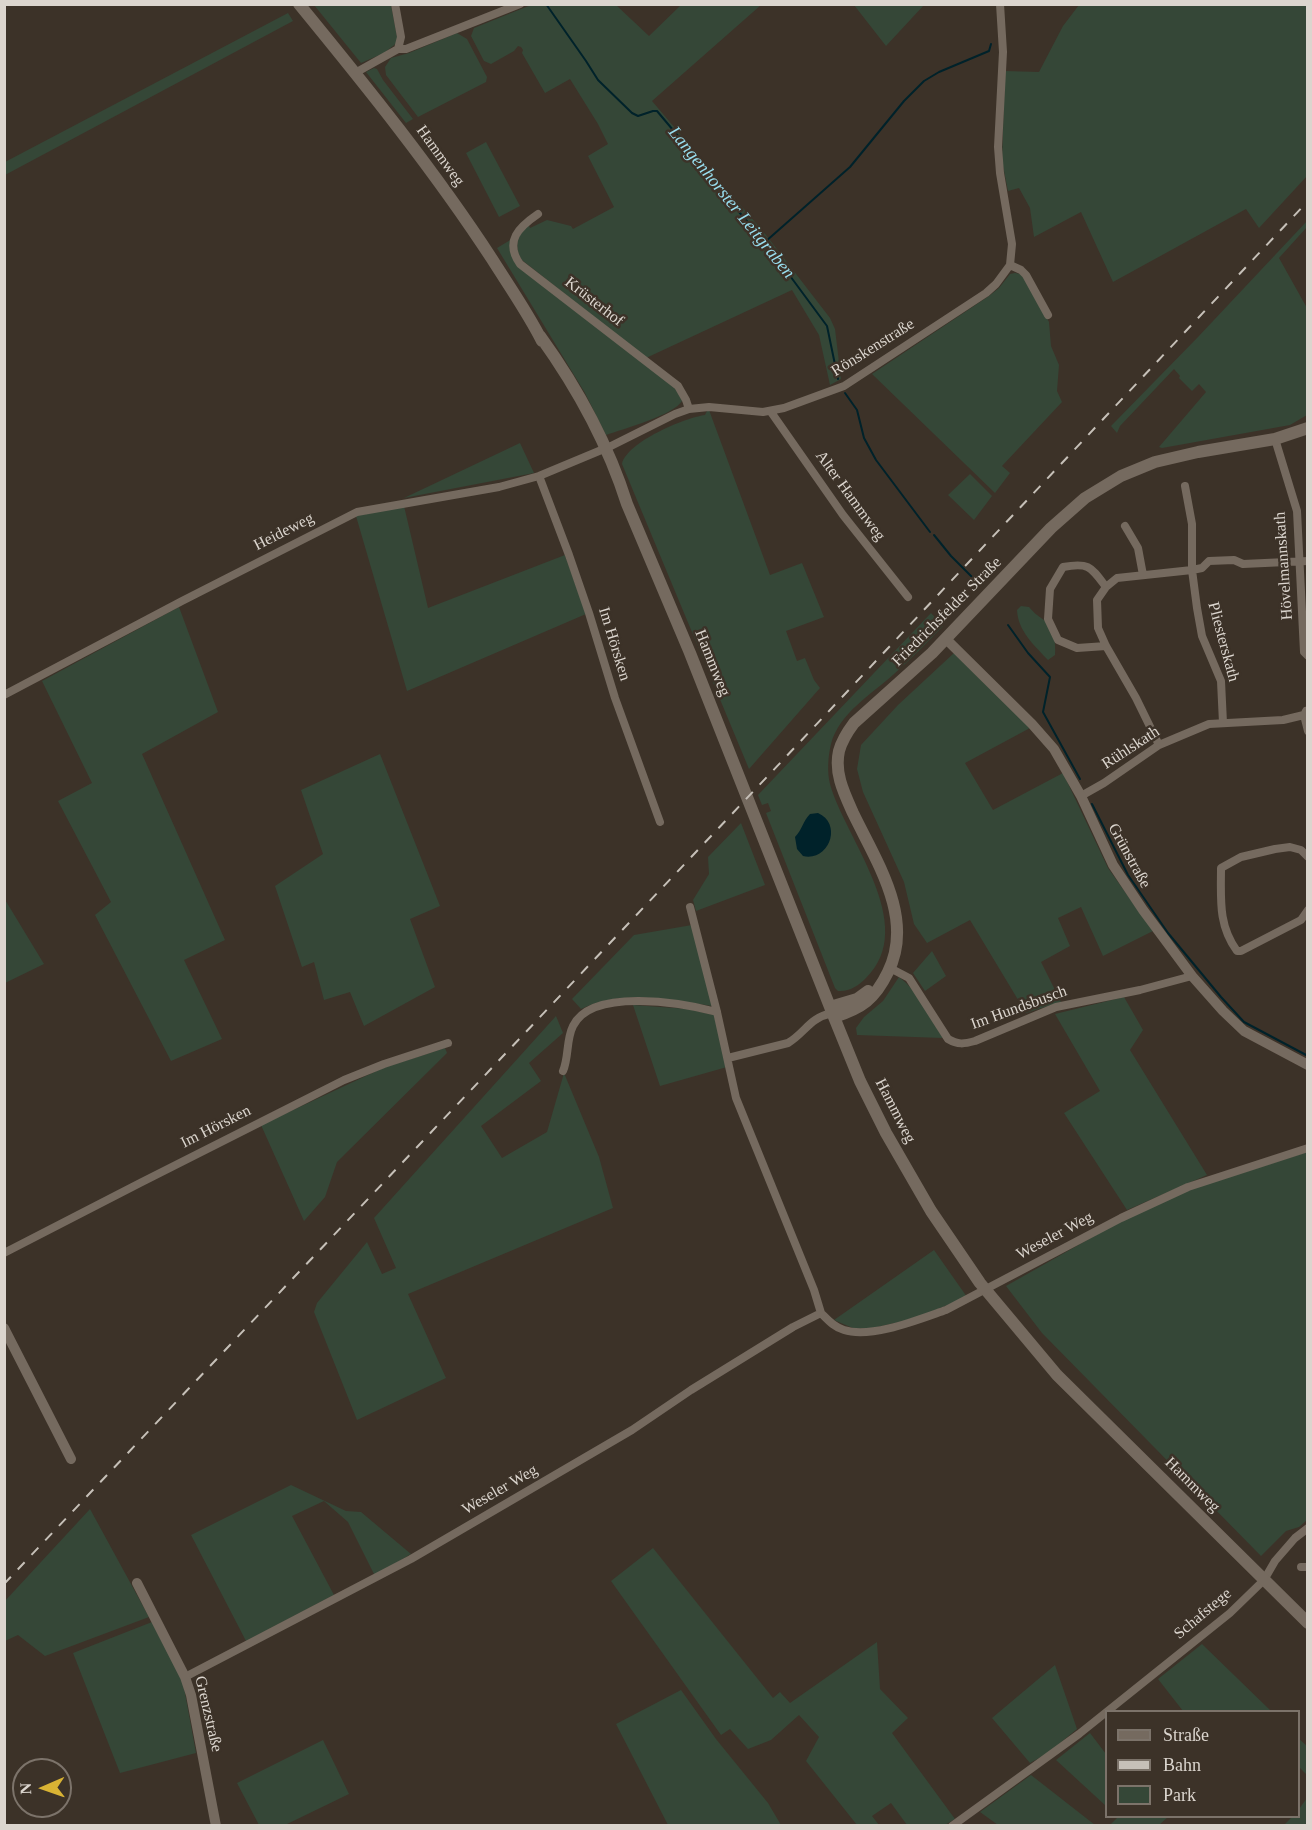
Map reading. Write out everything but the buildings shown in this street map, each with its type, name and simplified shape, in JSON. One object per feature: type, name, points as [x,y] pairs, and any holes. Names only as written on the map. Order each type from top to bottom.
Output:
[{"type":"main road","name":"Hammweg","points":[[299,4],[408,140],[468,223],[540,336],[619,478],[627,504],[686,642],[860,1081],[886,1133],[931,1211],[980,1283],[1057,1375],[1308,1623]]},
{"type":"main road","name":"Friedrichsfelder Straße","points":[[889,971],[896,948],[897,923],[891,894],[844,790],[838,770],[839,750],[854,723],[946,639],[1051,528],[1085,498],[1112,481],[1155,462],[1275,439],[1308,428]]},
{"type":"main road","points":[[832,1012],[872,989],[889,971]]},
{"type":"street","points":[[394,4],[401,37],[398,49]]},
{"type":"street","points":[[355,73],[398,49],[406,49],[520,4]]},
{"type":"street","points":[[1000,4],[1003,52],[998,147],[1012,244],[1010,266],[1021,270],[1026,275],[1048,315]]},
{"type":"street","name":"Krüsterhof","points":[[537,214],[524,223],[515,236],[513,250],[520,264],[678,386],[689,409]]},
{"type":"street","name":"Rönskenstraße","points":[[602,450],[689,409],[709,407],[771,412],[834,390],[862,375],[986,293],[1010,266]]},
{"type":"street","name":"Alter Hammweg","points":[[771,412],[843,515],[908,597]]},
{"type":"street","name":"Hövelmannskath","points":[[1275,439],[1297,511],[1303,561],[1304,652],[1308,656]]},
{"type":"street","name":"Heideweg","points":[[4,695],[346,516],[368,509],[498,487],[539,476],[602,450]]},
{"type":"street","name":"Im Hörsken","points":[[539,476],[569,555],[615,698],[660,822]]},
{"type":"street","name":"Pliesterskath","points":[[1185,486],[1192,524],[1192,570],[1202,636],[1221,681],[1223,723]]},
{"type":"street","points":[[1125,526],[1138,548],[1143,575]]},
{"type":"street","points":[[1159,745],[1098,628],[1097,600],[1106,587],[1118,578],[1192,570],[1202,568],[1209,561],[1234,560],[1243,564],[1303,561]]},
{"type":"street","points":[[1106,587],[1092,568],[1079,564],[1063,567],[1050,589],[1048,620],[1058,640],[1077,648],[1106,646]]},
{"type":"street","name":"Grünstraße","points":[[946,639],[1032,724],[1054,749],[1081,796],[1113,865],[1192,976],[1223,1011],[1244,1030],[1308,1065]]},
{"type":"street","points":[[1306,712],[1308,731]]},
{"type":"street","name":"Rühlskath","points":[[1081,796],[1159,745],[1209,724],[1283,720],[1306,712]]},
{"type":"street","points":[[1308,857],[1301,850],[1290,847],[1241,856],[1221,868],[1221,918],[1230,942],[1237,951],[1242,951],[1301,920],[1308,910]]},
{"type":"street","points":[[690,907],[736,1098],[814,1290],[821,1313]]},
{"type":"street","name":"Im Hundsbusch","points":[[889,971],[909,978],[948,1039],[956,1044],[975,1041],[1056,1007],[1140,990],[1192,976]]},
{"type":"street","points":[[563,1071],[572,1027],[585,1011],[594,1007],[613,1003],[658,1002],[697,1006],[717,1012]]},
{"type":"street","points":[[728,1058],[788,1042],[813,1020],[832,1012]]},
{"type":"street","name":"Im Hörsken","points":[[4,1253],[344,1080],[448,1043]]},
{"type":"street","name":"Weseler Weg","points":[[185,1677],[411,1559],[632,1430],[691,1390],[793,1327],[821,1313],[843,1330],[855,1332],[893,1327],[918,1320],[946,1310],[1121,1218],[1188,1187],[1308,1148]]},
{"type":"street","points":[[4,1328],[71,1459]]},
{"type":"street","name":"Schafstege","points":[[1108,1710],[1230,1613],[1258,1574],[1275,1561],[1295,1538],[1308,1528]]},
{"type":"street","name":"Grenzstraße","points":[[137,1583],[185,1677],[191,1695],[214,1825]]},
{"type":"street","name":"Schafstege","points":[[952,1826],[1105,1713]]},
{"type":"green space","points":[[314,5],[391,5],[398,42],[384,53],[361,63]]},
{"type":"green space","points":[[531,5],[616,5],[649,36],[681,5],[761,5],[652,101],[766,235],[830,318],[835,329],[841,379],[830,385],[819,335],[792,290],[646,358],[522,260],[517,245],[528,224],[530,228],[547,220],[571,226],[573,229],[614,207],[588,156],[608,144],[570,79],[545,93],[522,53],[521,47],[518,46],[514,51],[491,64],[484,61],[471,36],[474,28]]},
{"type":"green space","points":[[854,5],[924,5],[886,46]]},
{"type":"green space","points":[[1079,5],[1307,5],[1307,176],[1259,228],[1246,209],[1113,282],[1081,212],[1034,237],[1030,208],[1019,188],[1008,191],[1002,161],[1005,71],[1039,72],[1063,26]]},
{"type":"green space","points":[[288,13],[293,21],[5,175],[5,162]]},
{"type":"green space","points":[[457,33],[467,39],[487,77],[486,82],[418,117],[386,75],[385,67],[391,58]]},
{"type":"green space","points":[[374,68],[413,119],[406,123],[366,72]]},
{"type":"green space","points":[[486,142],[520,206],[499,217],[466,153]]},
{"type":"green space","points":[[1307,221],[1307,227],[1279,258],[1307,308],[1307,415],[1290,425],[1159,447],[1206,392],[1199,384],[1192,391],[1179,378],[1180,376],[1174,369],[1120,426],[1117,433],[1111,426]]},
{"type":"green space","points":[[512,239],[511,253],[677,390],[682,401],[669,411],[647,421],[606,435],[585,393],[497,248]]},
{"type":"green space","points":[[1015,273],[1024,278],[1049,322],[1051,346],[1059,365],[1057,391],[1062,402],[1002,466],[1010,473],[995,493],[872,374],[989,296],[1010,274]]},
{"type":"green space","points":[[709,410],[770,575],[802,563],[824,617],[786,631],[797,661],[805,658],[820,688],[749,769],[622,464],[634,447],[645,440],[671,426],[705,415]]},
{"type":"green space","points":[[520,443],[534,473],[404,498]]},
{"type":"green space","points":[[970,474],[992,496],[974,520],[948,495]]},
{"type":"green space","points":[[404,506],[428,608],[565,555],[586,614],[407,691],[356,516]]},
{"type":"green space","points":[[1021,606],[1029,607],[1047,623],[1052,631],[1055,640],[1055,655],[1048,660],[1032,643],[1020,625],[1017,610]]},
{"type":"green space","points":[[179,607],[218,712],[142,754],[225,940],[184,960],[222,1039],[171,1061],[95,915],[111,902],[58,801],[92,783],[42,681]]},
{"type":"green space","points":[[931,613],[943,626],[907,663],[857,705],[841,723],[831,744],[828,764],[830,784],[874,882],[882,908],[885,933],[881,957],[866,978],[853,988],[838,991],[766,813],[771,811],[768,803],[762,805],[758,795]]},
{"type":"green space","points":[[954,653],[1030,728],[965,763],[993,810],[1063,773],[1108,868],[1153,931],[1103,956],[1081,907],[1058,918],[1070,946],[1041,962],[1061,1002],[1026,1013],[970,920],[927,943],[914,924],[904,882],[863,792],[857,769],[861,745],[898,705]]},
{"type":"green space","points":[[380,754],[440,906],[410,919],[435,987],[364,1026],[350,992],[324,1000],[314,962],[302,967],[275,886],[323,854],[301,790]]},
{"type":"green space","points":[[741,823],[765,885],[696,911],[693,900],[709,874],[708,857]]},
{"type":"green space","points":[[4,898],[44,964],[5,983],[4,983]]},
{"type":"green space","points":[[692,925],[712,1006],[662,999],[629,998],[613,999],[581,1009],[572,999],[634,935]]},
{"type":"green space","points":[[932,951],[946,976],[925,991],[913,973]]},
{"type":"green space","points":[[899,977],[918,997],[943,1038],[857,1035],[856,1028],[864,1017],[883,1001]]},
{"type":"green space","points":[[1124,997],[1143,1030],[1130,1050],[1207,1175],[1127,1210],[1064,1113],[1100,1091],[1055,1014]]},
{"type":"green space","points":[[633,1005],[688,1009],[714,1015],[727,1067],[660,1086]]},
{"type":"green space","points":[[556,1016],[563,1033],[529,1063],[541,1081],[481,1126],[502,1158],[547,1132],[564,1073],[599,1157],[613,1208],[408,1294],[446,1378],[357,1420],[314,1312],[317,1303],[367,1242],[382,1274],[396,1268],[374,1218]]},
{"type":"green space","points":[[445,1048],[447,1053],[337,1162],[325,1197],[304,1221],[261,1125],[383,1068]]},
{"type":"green space","points":[[1307,1152],[1307,1520],[1299,1527],[1286,1531],[1261,1556],[1042,1333],[1006,1286],[1119,1222],[1188,1190]]},
{"type":"green space","points":[[934,1250],[967,1297],[916,1318],[873,1328],[855,1329],[834,1320]]},
{"type":"green space","points":[[291,1485],[346,1511],[361,1512],[411,1554],[375,1576],[348,1522],[324,1501],[292,1516],[334,1595],[246,1641],[191,1535]]},
{"type":"green space","points":[[90,1509],[149,1617],[45,1656],[18,1635],[5,1641],[4,1602]]},
{"type":"green space","points":[[653,1548],[773,1698],[780,1692],[790,1703],[877,1642],[880,1689],[908,1718],[892,1733],[955,1819],[945,1825],[907,1825],[891,1803],[872,1816],[879,1825],[857,1825],[806,1761],[819,1737],[799,1715],[771,1740],[748,1749],[730,1729],[721,1735],[611,1581]]},
{"type":"green space","points":[[152,1622],[183,1682],[196,1753],[120,1773],[73,1653]]},
{"type":"green space","points":[[1202,1644],[1270,1710],[1182,1710],[1158,1679]]},
{"type":"green space","points":[[1055,1665],[1077,1729],[1048,1753],[1030,1763],[992,1718]]},
{"type":"green space","points":[[681,1690],[716,1739],[768,1803],[781,1825],[668,1825],[616,1724]]},
{"type":"green space","points":[[1090,1733],[1105,1753],[1105,1805],[1056,1760]]},
{"type":"green space","points":[[323,1740],[349,1794],[285,1825],[259,1825],[237,1783]]},
{"type":"green space","points":[[1300,1740],[1307,1746],[1307,1775],[1300,1768]]},
{"type":"green space","points":[[1031,1775],[1095,1825],[998,1825],[980,1812]]},
{"type":"green space","points":[[1307,1798],[1307,1825],[1284,1825],[1291,1818],[1300,1818],[1300,1808]]},
{"type":"green space","points":[[1117,1818],[1167,1818],[1159,1825],[1110,1825]]},
{"type":"water","points":[[818,813],[826,818],[830,825],[830,841],[820,853],[803,856],[797,849],[795,837],[810,814]]},
{"type":"waterway","name":"Langenhorster Leitgraben","points":[[546,4],[598,80],[632,113],[638,116],[657,111],[765,242],[827,326],[838,379]]},
{"type":"waterway","points":[[765,242],[850,167],[904,101],[924,81],[939,72],[989,51],[991,44]]},
{"type":"waterway","name":"Langenhorster Leitgraben","points":[[845,393],[857,410],[864,438],[876,460],[930,532]]},
{"type":"waterway","name":"Langenhorster Leitgraben","points":[[934,535],[972,577]]},
{"type":"waterway","name":"Langenhorster Leitgraben","points":[[1008,625],[1028,653],[1050,677],[1043,712],[1080,779]]},
{"type":"waterway","name":"Langenhorster Leitgraben","points":[[1092,804],[1128,875],[1168,933],[1221,997],[1244,1022],[1308,1056]]},
{"type":"railway","points":[[4,1584],[1308,201]]}]
